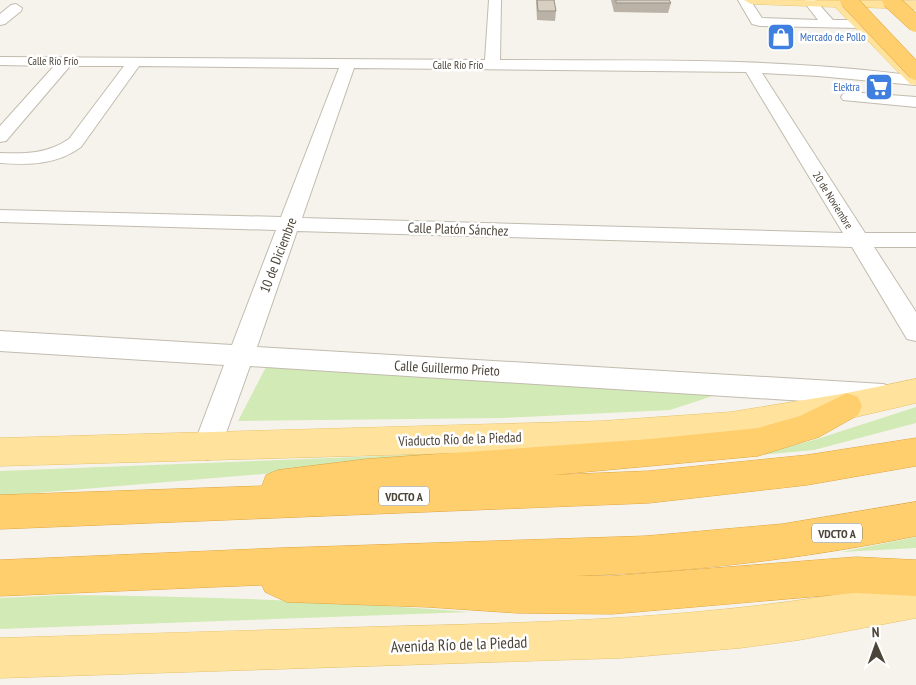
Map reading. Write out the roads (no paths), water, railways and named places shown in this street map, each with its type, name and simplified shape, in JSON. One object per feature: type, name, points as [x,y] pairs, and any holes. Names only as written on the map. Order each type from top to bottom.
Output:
[{"type":"highway","points":[[890,0],[916,24]]},
{"type":"highway","points":[[841,1],[916,72]]},
{"type":"highway","points":[[174,504],[332,478],[650,453],[758,442],[808,427],[847,406]]},
{"type":"highway","name":"VDCTO A","points":[[0,512],[650,486],[807,470],[916,452]]},
{"type":"highway","name":"VDCTO A","points":[[0,578],[249,567],[547,560],[635,555],[756,544],[916,519]]},
{"type":"highway","points":[[249,567],[287,583],[427,588],[517,594],[612,595],[856,575],[916,578]]},
{"type":"main road","points":[[751,0],[841,1],[913,5]]},
{"type":"main road","points":[[841,1],[860,24],[916,80]]},
{"type":"main road","name":"Viaducto Río de la Piedad","points":[[0,452],[602,435],[731,425],[847,406],[905,393]]},
{"type":"main road","name":"Avenida Río de la Piedad","points":[[0,658],[478,644],[676,634],[868,610],[916,598]]},
{"type":"street","points":[[492,65],[495,0]]},
{"type":"street","points":[[744,0],[757,21],[769,24],[860,24]]},
{"type":"street","points":[[774,1],[790,24]]},
{"type":"street","points":[[810,2],[829,24]]},
{"type":"street","points":[[0,6],[16,8],[0,21]]},
{"type":"street","points":[[632,49],[637,65]]},
{"type":"street","points":[[690,50],[699,66]]},
{"type":"street","name":"Calle Río Frío","points":[[0,60],[492,65],[571,58],[637,65],[699,66],[757,61],[778,68],[916,80]]},
{"type":"street","points":[[0,137],[66,61]]},
{"type":"street","name":"20 de Noviembre","points":[[757,61],[858,240],[916,332]]},
{"type":"street","points":[[0,158],[44,158],[60,154],[69,148],[76,143],[135,62]]},
{"type":"street","name":"10 de Diciembre","points":[[208,447],[348,64]]},
{"type":"street","points":[[849,97],[916,102]]},
{"type":"street","name":"Calle Platón Sánchez","points":[[0,216],[858,240],[916,240]]},
{"type":"street","name":"Calle Guillermo Prieto","points":[[0,342],[905,393]]},
{"type":"place","name":"Mercado de Pollo","points":[[781,37]]},
{"type":"place","name":"Elektra","points":[[879,87]]}]
